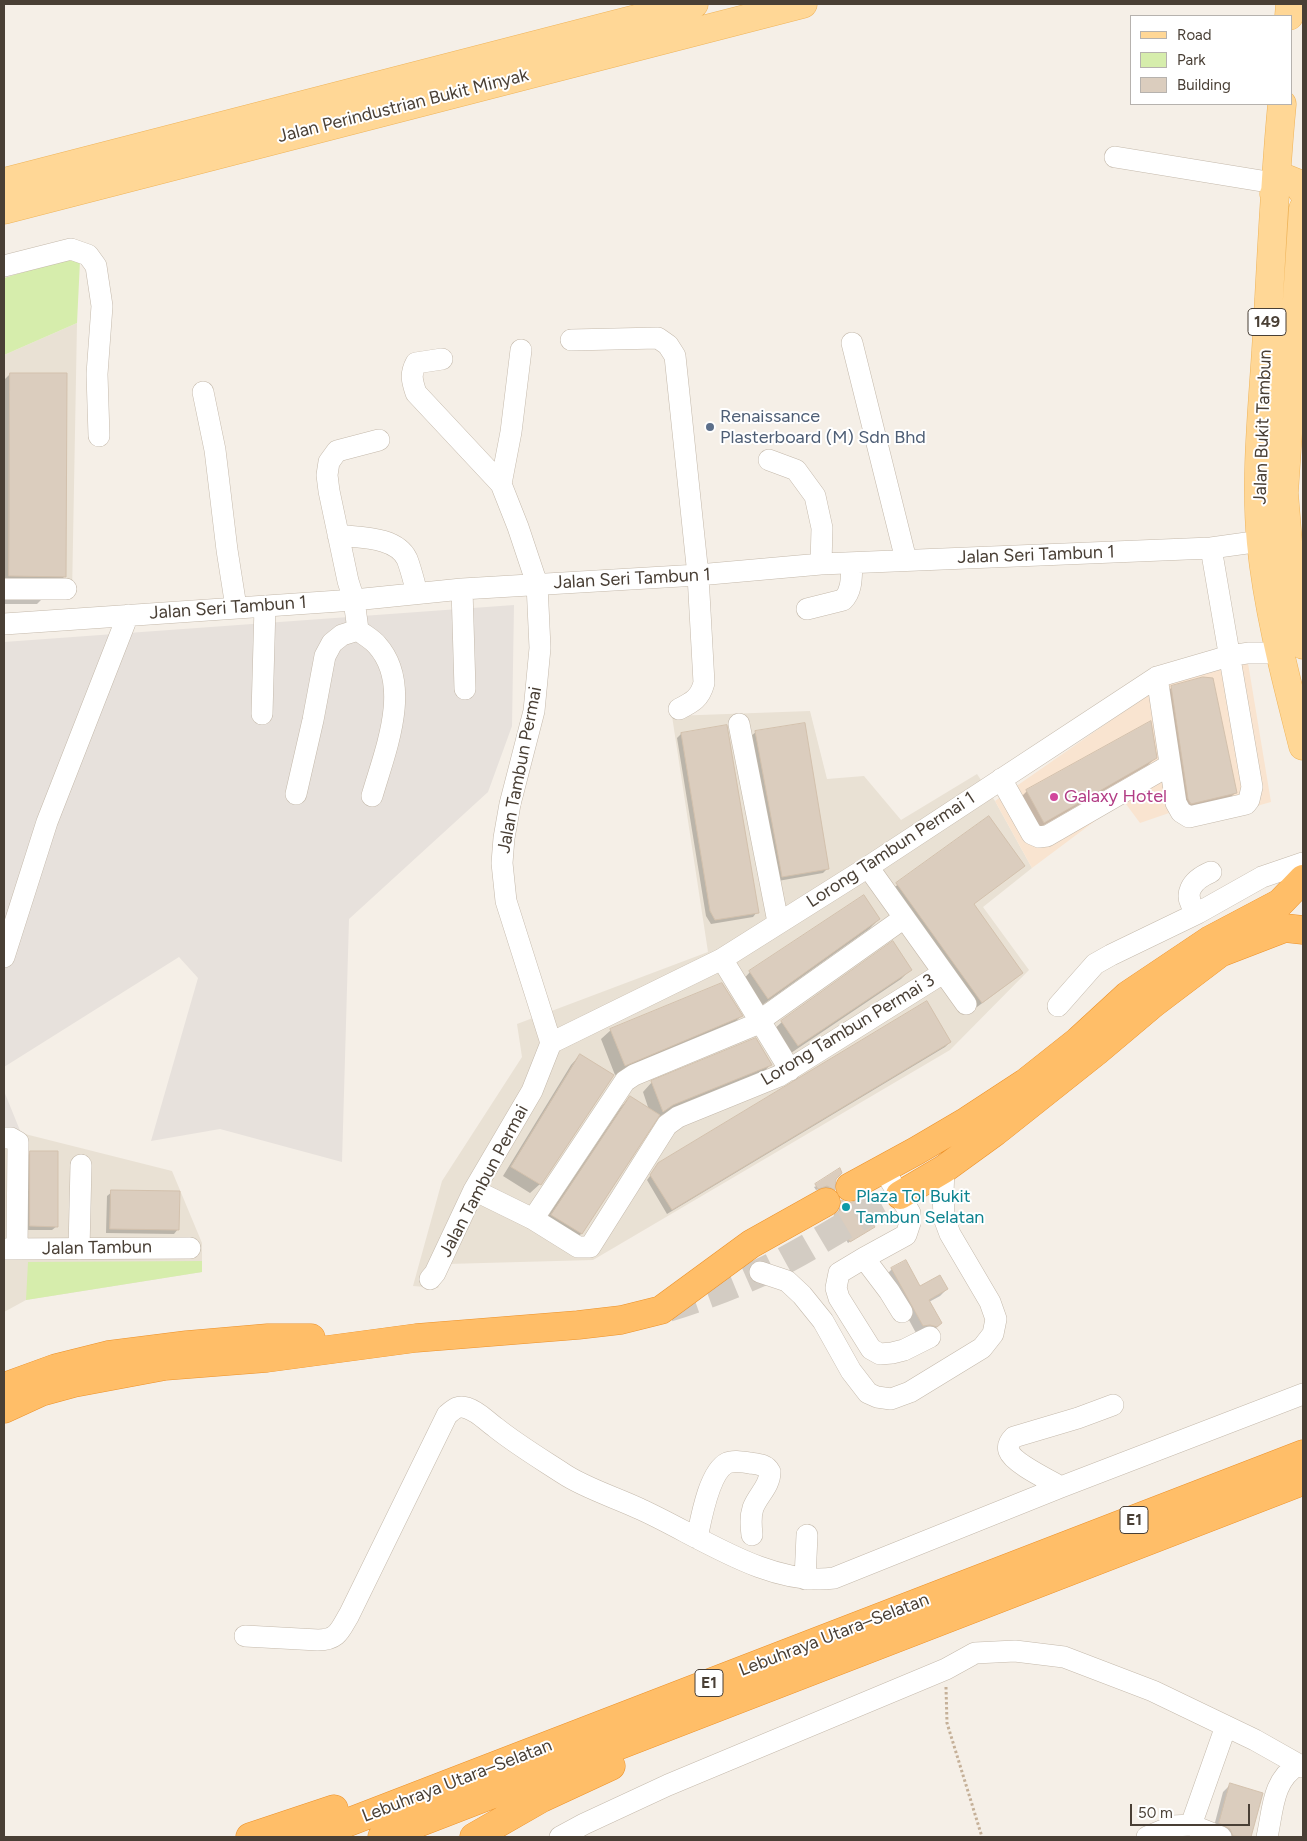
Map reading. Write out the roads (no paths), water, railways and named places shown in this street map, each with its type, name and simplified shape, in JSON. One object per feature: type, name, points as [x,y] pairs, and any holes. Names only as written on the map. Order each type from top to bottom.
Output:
[{"type":"highway","points":[[850,1187],[884,1170],[967,1121],[1025,1083],[1078,1041],[1128,995],[1210,940],[1280,903],[1303,879]]},
{"type":"highway","points":[[900,1195],[944,1168],[995,1132],[1154,1003],[1220,953],[1285,928],[1303,930]]},
{"type":"highway","points":[[4,1409],[41,1392],[74,1383],[165,1366],[267,1358],[416,1338],[578,1325],[621,1320],[661,1310],[751,1244],[826,1202]]},
{"type":"highway","points":[[4,1387],[56,1368],[108,1355],[187,1345],[268,1338],[416,1338]]},
{"type":"highway","name":"Lebuhraya Utara–Selatan","points":[[310,1837],[1303,1454]]},
{"type":"highway","name":"Lebuhraya Utara–Selatan","points":[[382,1837],[1303,1481]]},
{"type":"highway","points":[[474,1837],[542,1798],[639,1754],[729,1703]]},
{"type":"highway","points":[[250,1837],[350,1804],[400,1792],[454,1783]]},
{"type":"main road","name":"Jalan Perindustrian Bukit Minyak","points":[[4,182],[694,4]]},
{"type":"main road","name":"Jalan Perindustrian Bukit Minyak","points":[[4,210],[803,4]]},
{"type":"main road","name":"Jalan Bukit Tambun","points":[[1282,105],[1274,188],[1260,441],[1259,508],[1261,541],[1291,649],[1303,746]]},
{"type":"main road","points":[[1274,188],[1287,179],[1297,183],[1303,192]]},
{"type":"main road","name":"Jalan Bukit Tambun","points":[[1291,649],[1296,542],[1284,493],[1303,209]]},
{"type":"street","points":[[1115,158],[1274,188]]},
{"type":"street","points":[[4,266],[70,249],[88,255],[96,266],[102,306],[97,374],[99,436]]},
{"type":"street","points":[[571,340],[658,338],[668,345],[675,356],[698,575],[704,683],[696,701],[679,709]]},
{"type":"street","points":[[852,343],[906,560]]},
{"type":"street","points":[[501,484],[511,432],[521,350]]},
{"type":"street","points":[[442,360],[416,363],[412,370],[412,380],[416,393],[501,484]]},
{"type":"street","points":[[203,392],[215,450],[236,608]]},
{"type":"street","points":[[372,796],[392,724],[396,689],[390,665],[377,645],[358,630],[354,600],[329,491],[328,475],[329,462],[338,451],[379,440]]},
{"type":"street","points":[[769,460],[796,470],[815,496],[822,528],[821,564]]},
{"type":"street","name":"Jalan Tambun Permai","points":[[430,1280],[474,1190],[532,1091],[551,1043],[506,901],[502,863],[510,804],[534,711],[540,648],[537,584],[501,484]]},
{"type":"street","points":[[338,535],[384,541],[398,548],[406,557],[417,593]]},
{"type":"street","name":"Jalan Seri Tambun 1","points":[[4,624],[354,600],[462,588],[698,575],[821,564],[1210,548],[1261,541]]},
{"type":"street","points":[[1157,677],[1176,803],[1181,812],[1189,816],[1246,804],[1252,787],[1210,548]]},
{"type":"street","points":[[807,609],[843,600],[847,596],[851,586],[852,563]]},
{"type":"street","points":[[462,588],[465,688]]},
{"type":"street","points":[[4,589],[66,589]]},
{"type":"street","points":[[262,714],[265,606]]},
{"type":"street","points":[[4,957],[47,822],[128,615]]},
{"type":"street","points":[[296,794],[325,656],[332,643],[342,634],[358,630]]},
{"type":"street","name":"Lorong Tambun Permai 1","points":[[551,1043],[722,960],[778,922],[868,867],[1157,677],[1229,656],[1291,649]]},
{"type":"street","points":[[739,724],[778,922]]},
{"type":"street","points":[[1002,779],[1032,834],[1039,837],[1047,836],[1170,764]]},
{"type":"street","points":[[1058,1006],[1095,964],[1198,913],[1262,877],[1303,863]]},
{"type":"street","points":[[868,867],[966,1004]]},
{"type":"street","points":[[1198,913],[1192,907],[1189,894],[1192,885],[1200,877],[1211,872]]},
{"type":"street","points":[[474,1190],[533,1219],[625,1081],[634,1075],[752,1026],[904,918]]},
{"type":"street","points":[[722,960],[790,1070]]},
{"type":"street","name":"Lorong Tambun Permai 3","points":[[533,1219],[578,1247],[590,1247],[667,1125],[678,1117],[790,1070],[942,973]]},
{"type":"street","points":[[4,1138],[11,1138],[18,1142],[10,1249]]},
{"type":"street","points":[[78,1249],[81,1165]]},
{"type":"street","points":[[760,1272],[787,1281],[802,1295],[822,1320],[852,1371],[868,1393],[890,1399],[910,1392],[982,1348],[993,1334],[996,1319],[990,1302],[950,1234],[944,1218],[944,1168]]},
{"type":"street","points":[[884,1170],[910,1213],[910,1223],[906,1235],[839,1273],[836,1288],[839,1298],[871,1349],[880,1354],[904,1350],[930,1337]]},
{"type":"street","name":"Jalan Tambun","points":[[10,1249],[190,1248]]},
{"type":"street","points":[[864,1258],[889,1290],[902,1312]]},
{"type":"street","points":[[245,1636],[318,1640],[328,1640],[334,1637],[349,1614],[447,1415],[455,1408],[464,1407],[477,1412],[494,1427],[566,1476],[758,1566],[805,1579],[818,1580],[834,1578],[1061,1487],[1303,1394]]},
{"type":"street","points":[[1061,1487],[1013,1458],[1008,1450],[1009,1443],[1014,1437],[1078,1418],[1113,1404]]},
{"type":"street","points":[[697,1538],[708,1494],[717,1473],[726,1463],[738,1461],[764,1465],[770,1472],[770,1478],[753,1507],[750,1522],[752,1535]]},
{"type":"street","points":[[805,1579],[807,1535]]},
{"type":"street","points":[[560,1837],[668,1785],[946,1669],[975,1653],[1015,1651],[1064,1657],[1153,1691],[1255,1740],[1301,1766]]},
{"type":"street","points":[[1191,1825],[1226,1726]]},
{"type":"street","points":[[1267,1837],[1275,1795],[1281,1780],[1289,1770],[1301,1766]]},
{"type":"street","points":[[1147,1837],[1173,1826],[1191,1825],[1221,1837]]},
{"type":"tunnel","points":[[668,1308],[745,1280],[775,1266],[900,1195]]},
{"type":"place","name":"Renaissance Plasterboard (M) Sdn Bhd","points":[[710,427]]},
{"type":"place","name":"Galaxy Hotel","points":[[1054,797]]},
{"type":"place","name":"Plaza Tol Bukit Tambun Selatan","points":[[846,1207]]}]
